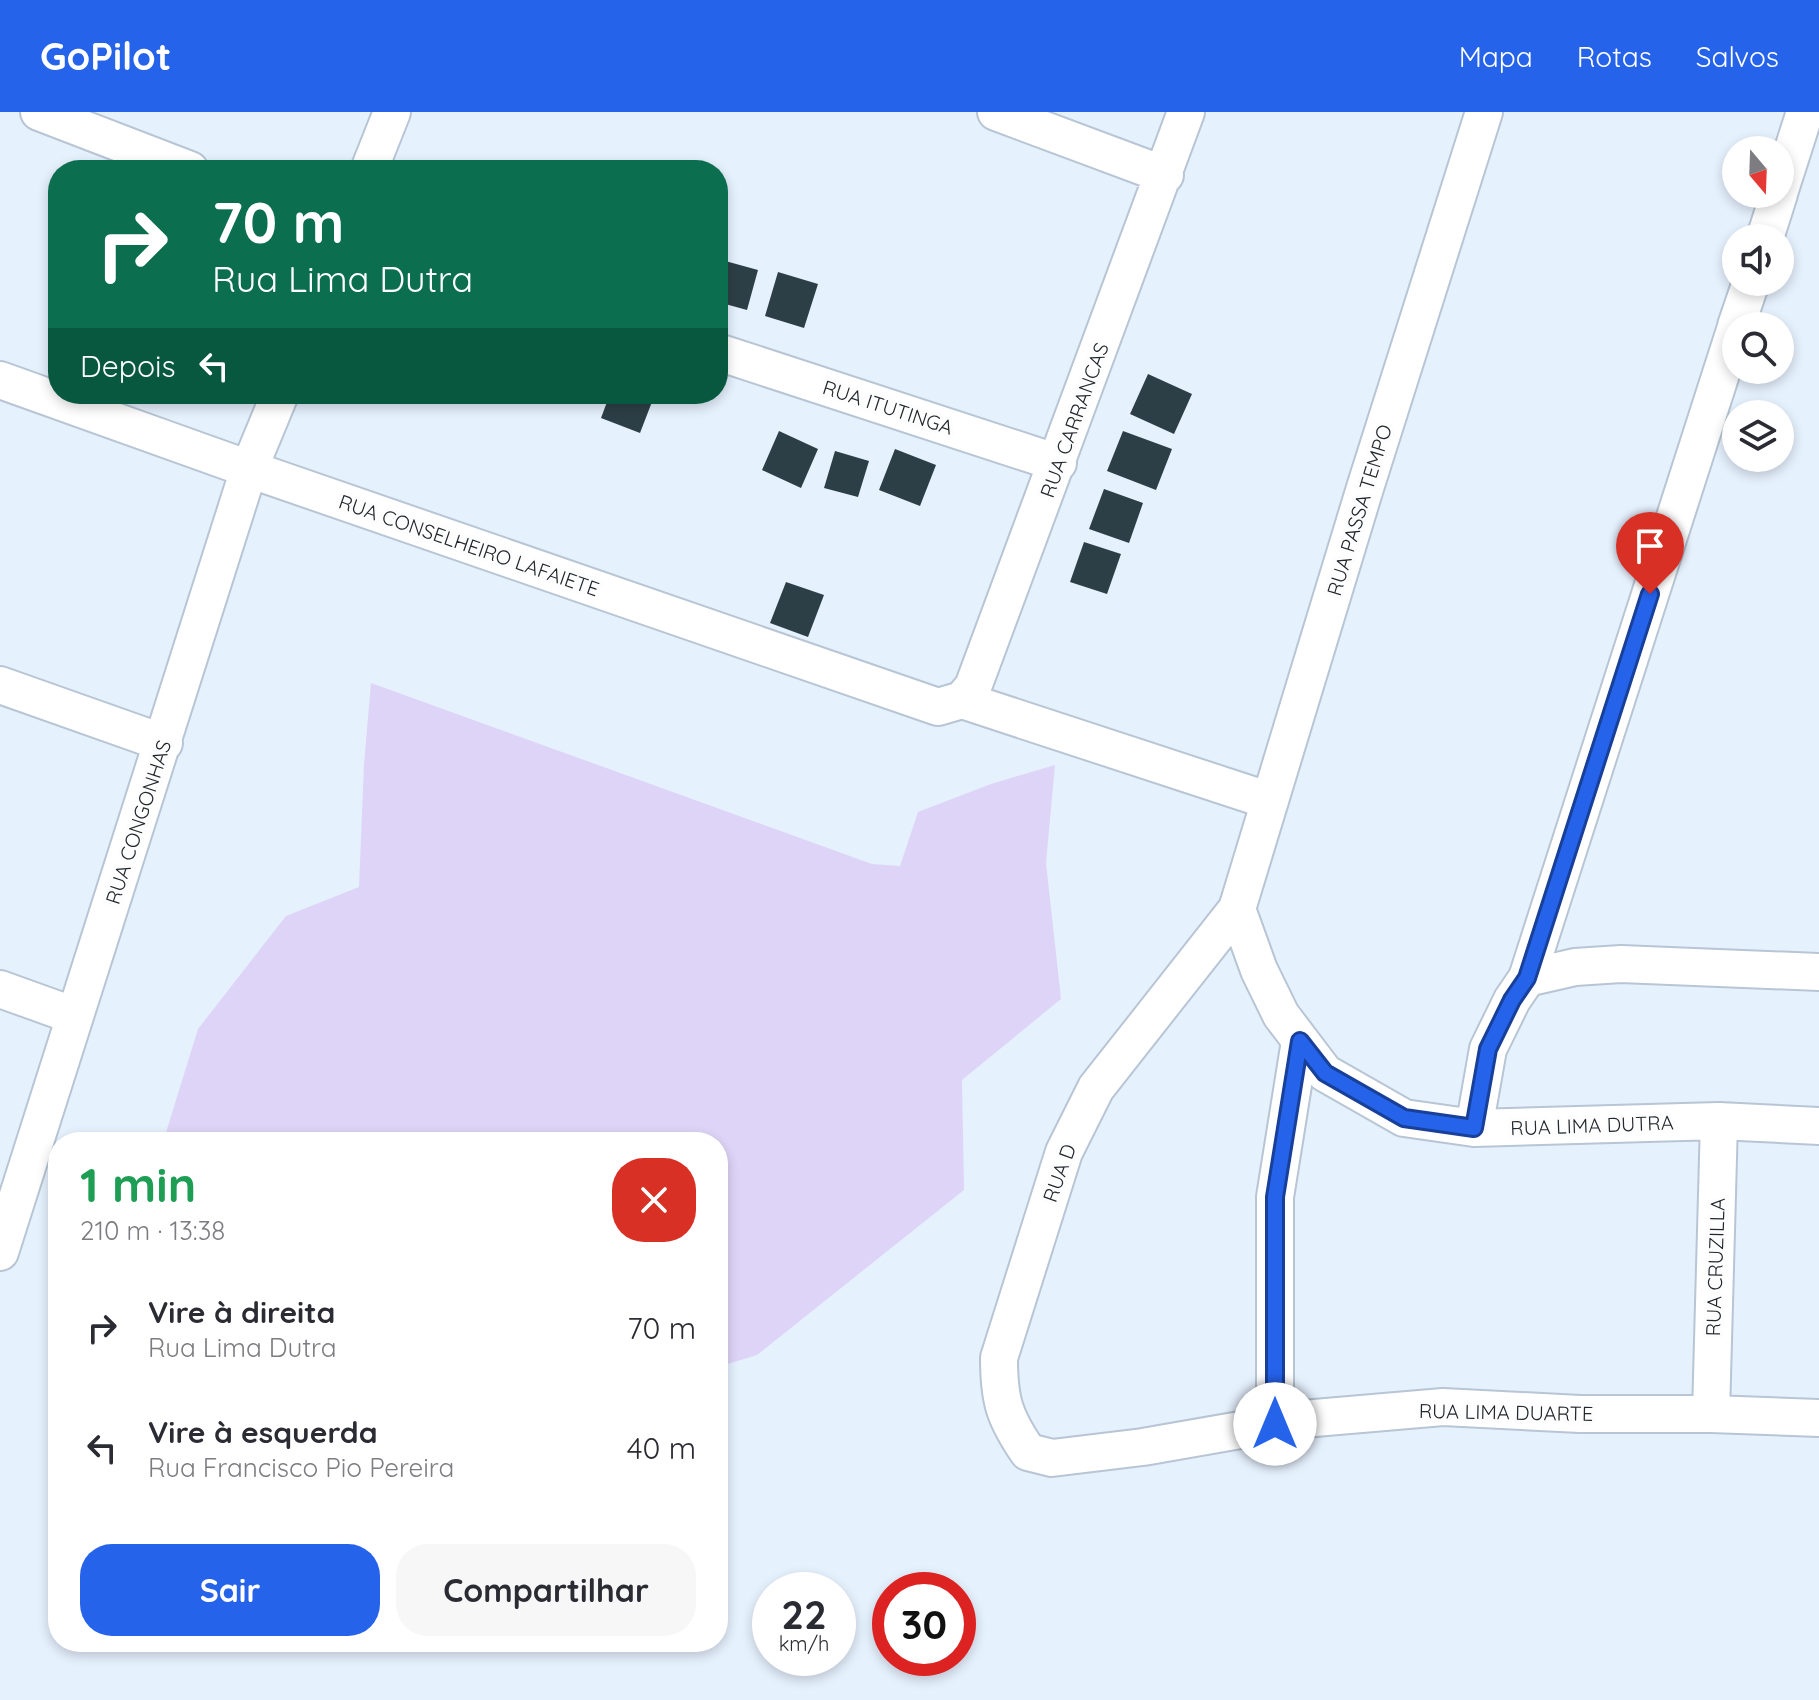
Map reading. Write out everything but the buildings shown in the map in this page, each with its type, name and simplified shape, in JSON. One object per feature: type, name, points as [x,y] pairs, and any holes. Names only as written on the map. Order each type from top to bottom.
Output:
[{"type":"street","points":[[39,112],[164,160]]},
{"type":"street","points":[[373,160],[392,112]]},
{"type":"street","points":[[996,112],[1165,175]]},
{"type":"street","name":"RUA CARRANCAS","points":[[950,704],[973,687],[1186,112]]},
{"type":"street","name":"RUA PASSA TEMPO","points":[[1237,909],[1484,112]]},
{"type":"street","points":[[1794,146],[1805,112]]},
{"type":"street","name":"RUA ITUTINGA","points":[[728,355],[1058,463]]},
{"type":"street","points":[[1474,1128],[1488,1049],[1512,1000],[1527,978],[1722,371]]},
{"type":"street","name":"RUA CONSELHEIRO LAFAIETE","points":[[0,380],[48,397]]},
{"type":"street","name":"RUA CONSELHEIRO LAFAIETE","points":[[67,404],[249,469],[950,704],[1270,801]]},
{"type":"street","name":"RUA CONGONHAS","points":[[0,1252],[249,469],[276,404]]},
{"type":"street","points":[[0,685],[164,743]]},
{"type":"street","name":"RUA LIMA DUTRA","points":[[1237,909],[1259,970],[1281,1015],[1325,1073],[1404,1118],[1474,1128],[1719,1121],[1819,1126]]},
{"type":"street","name":"RUA D","points":[[1052,1458],[1028,1452],[1012,1429],[999,1391],[999,1358],[1064,1152],[1096,1088],[1237,909]]},
{"type":"street","points":[[1527,978],[1575,967],[1621,964],[1819,972]]},
{"type":"street","points":[[0,989],[75,1016]]},
{"type":"street","points":[[1275,1424],[1275,1197],[1300,1041]]},
{"type":"street","name":"RUA CRUZILLA","points":[[1711,1414],[1719,1121]]},
{"type":"street","name":"RUA LIMA DUARTE","points":[[1052,1458],[1143,1447],[1303,1419],[1443,1407],[1580,1414],[1819,1418]]},
{"type":"shaded area","points":[[371,683],[872,864],[900,866],[918,812],[991,784],[1055,765],[1046,863],[1061,999],[962,1080],[964,1190],[757,1355],[728,1364],[728,1132],[166,1132],[198,1029],[286,916],[359,887]]},
{"type":"route","points":[[1275,1424],[1275,1197],[1300,1041],[1325,1073],[1404,1118],[1474,1128],[1488,1049],[1512,1000],[1527,978],[1650,594]]}]
